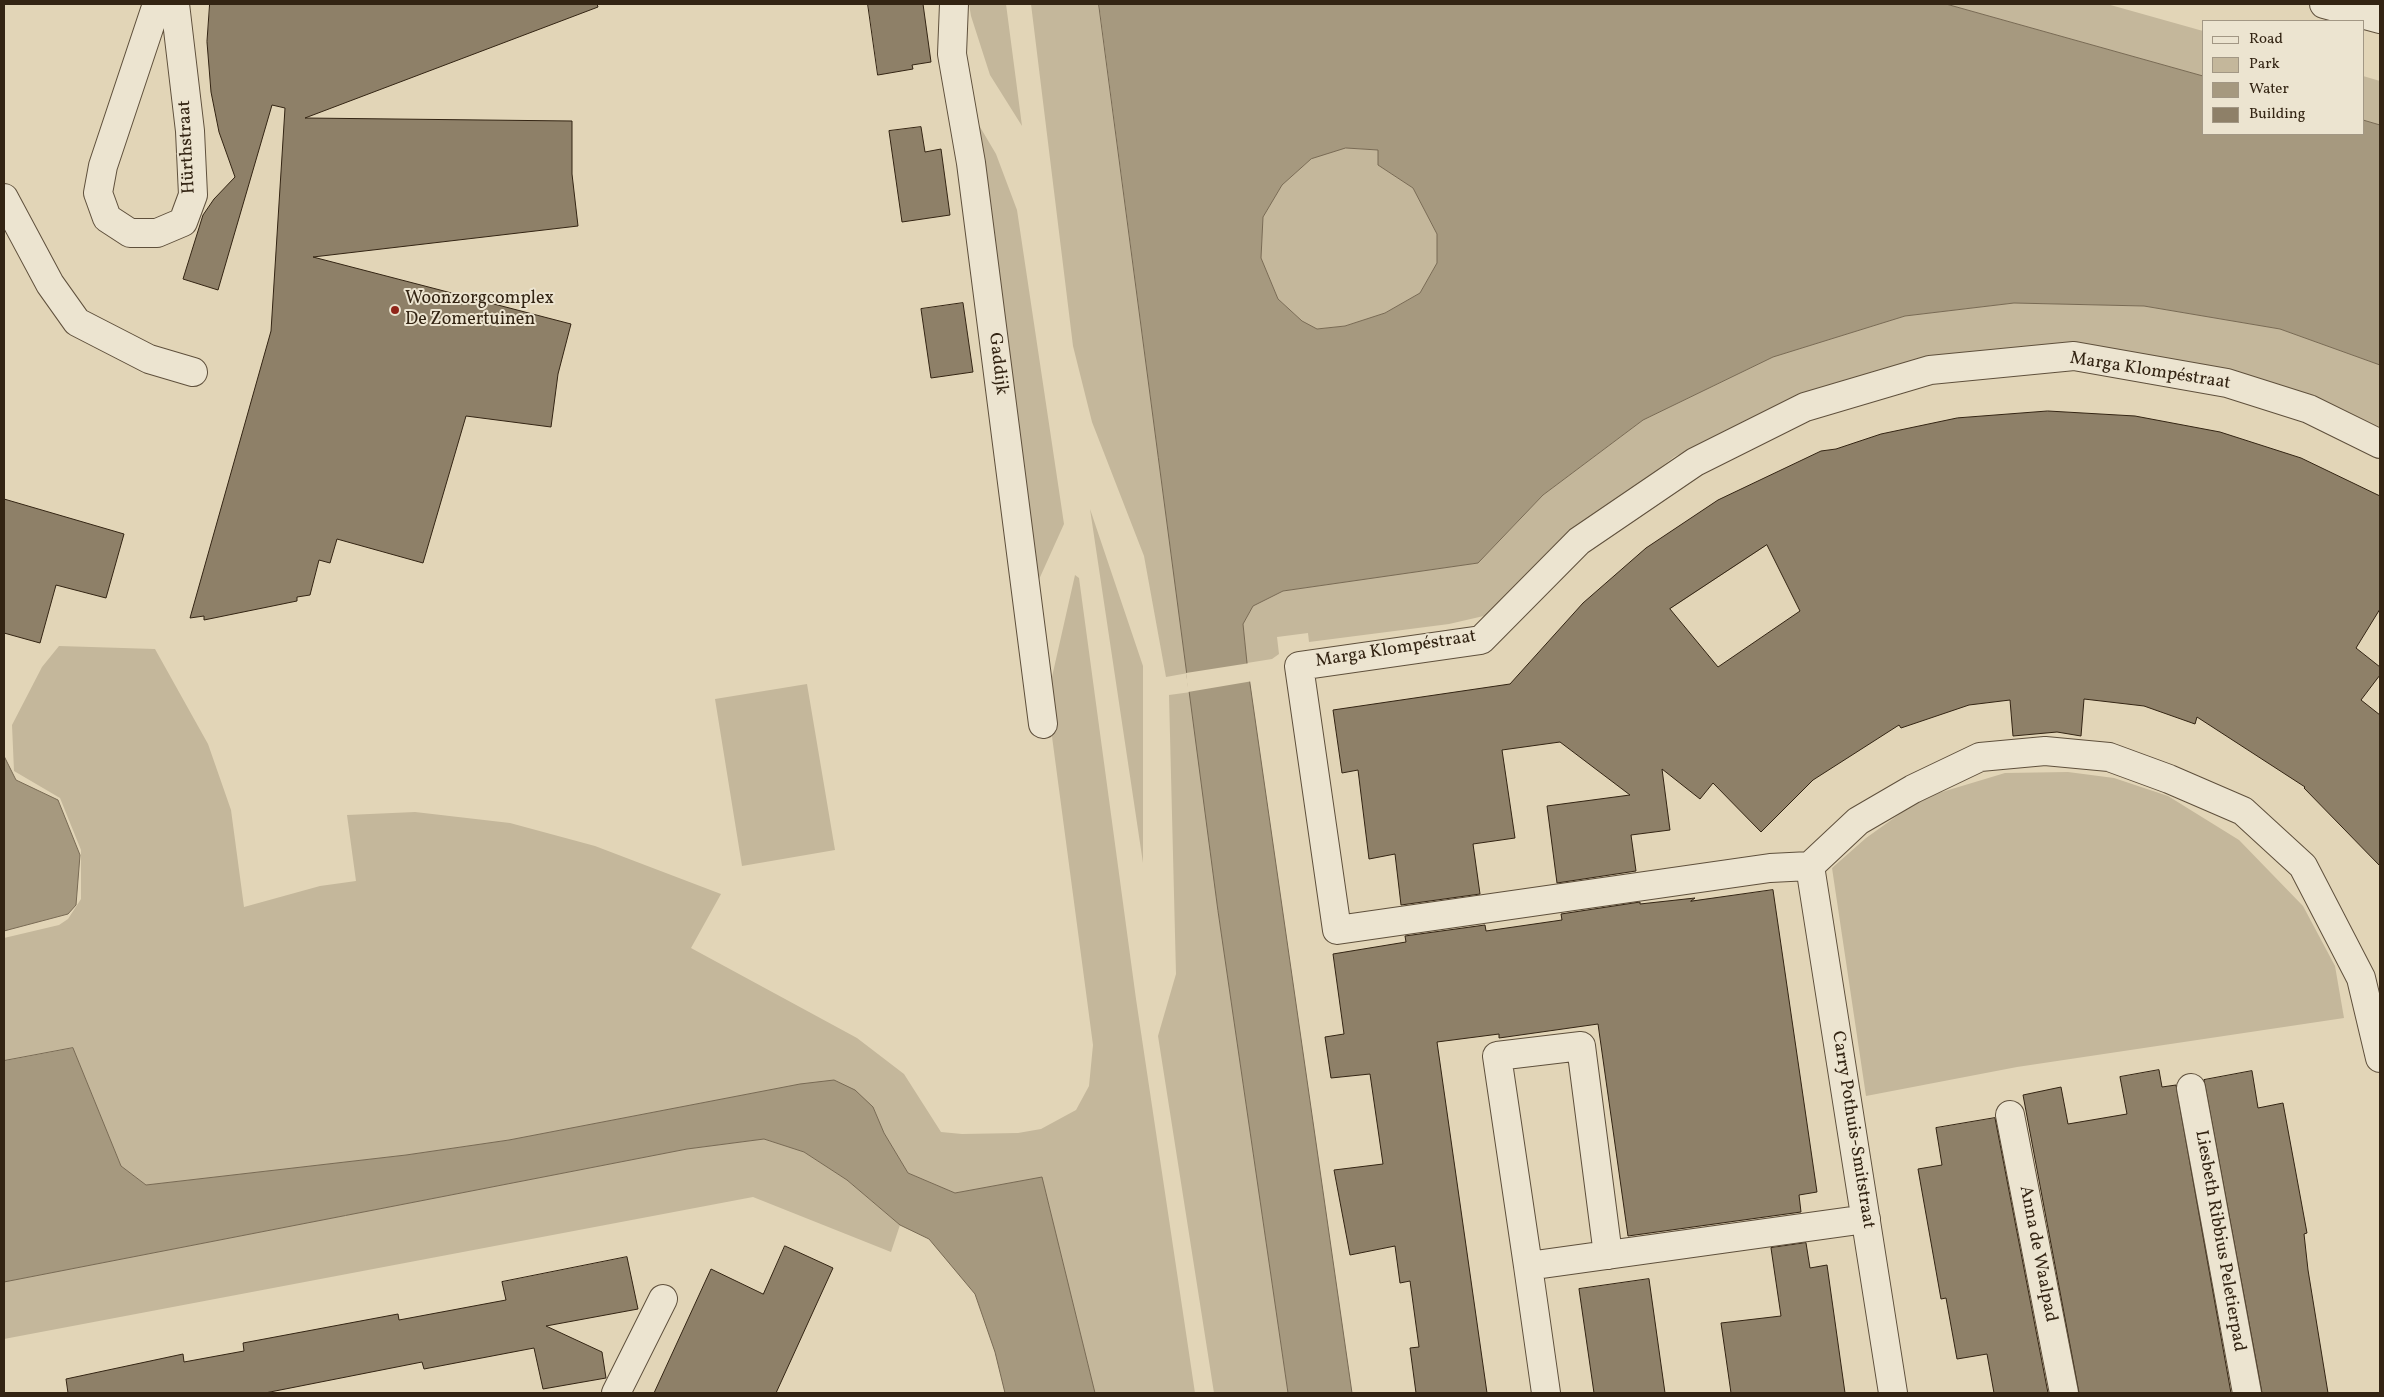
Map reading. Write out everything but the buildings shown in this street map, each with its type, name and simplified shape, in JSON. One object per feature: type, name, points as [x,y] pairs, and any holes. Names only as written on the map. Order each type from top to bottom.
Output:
[{"type":"street","name":"Hürthstraat","points":[[156,4],[103,166],[98,193],[107,218],[130,233],[157,234],[183,222],[193,194],[190,131],[176,4]]},
{"type":"street","name":"Gaddijk","points":[[954,4],[952,54],[971,163],[1043,724]]},
{"type":"street","points":[[2324,4],[2380,19]]},
{"type":"street","points":[[4,198],[50,284],[77,322],[149,359],[193,372]]},
{"type":"street","name":"Marga Klompéstraat","points":[[1810,866],[1770,868],[1337,930],[1299,666],[1481,640],[1579,541],[1695,462],[1805,407],[1930,370],[2074,356],[2226,383],[2309,409],[2380,444]]},
{"type":"street","points":[[1810,866],[1858,821],[1913,789],[1980,757],[2045,751],[2109,758],[2169,779],[2243,810],[2303,866],[2361,978],[2380,1058]]},
{"type":"street","name":"Carry Pothuis-Smitstraat","points":[[1810,866],[1893,1393]]},
{"type":"street","points":[[1546,1393],[1497,1056],[1581,1046],[1608,1255]]},
{"type":"street","name":"Liesbeth Ribbius Peletierpad","points":[[2191,1088],[2248,1393]]},
{"type":"street","name":"Anna de Waalpad","points":[[2010,1115],[2064,1393]]},
{"type":"street","points":[[1528,1266],[1866,1219]]},
{"type":"street","points":[[616,1393],[663,1299]]},
{"type":"green space","points":[[969,4],[1006,4],[1022,126],[990,75]]},
{"type":"green space","points":[[1031,4],[1099,4],[1188,673],[1166,677],[1144,556],[1092,422],[1073,346]]},
{"type":"green space","points":[[1946,4],[2107,4],[2202,31],[2202,76]]},
{"type":"green space","points":[[2364,76],[2380,81],[2380,125],[2364,120]]},
{"type":"green space","points":[[957,88],[996,154],[1017,210],[1064,524],[1032,595]]},
{"type":"green space","points":[[1346,148],[1378,150],[1378,165],[1413,188],[1437,234],[1437,263],[1420,293],[1385,313],[1345,326],[1316,329],[1302,321],[1278,299],[1261,258],[1263,217],[1282,185],[1311,159]]},
{"type":"green space","points":[[2014,303],[2144,306],[2280,329],[2380,365],[2380,427],[2255,377],[2119,350],[1788,400],[1674,457],[1562,544],[1488,615],[1449,624],[1309,642],[1308,633],[1277,637],[1279,654],[1272,659],[1247,663],[1243,624],[1253,606],[1283,591],[1478,563],[1543,495],[1643,420],[1773,357],[1905,316]]},
{"type":"green space","points":[[1090,509],[1143,666],[1143,863]]},
{"type":"green space","points":[[1075,575],[1079,578],[1136,999],[1195,1393],[1095,1393],[1042,1177],[955,1193],[908,1173],[884,1133],[873,1107],[800,1084],[509,1140],[406,1155],[146,1185],[121,1166],[73,1048],[4,1061],[4,938],[59,925],[68,919],[81,899],[81,850],[60,798],[14,771],[12,725],[42,667],[59,646],[155,649],[208,744],[231,810],[244,907],[320,886],[356,881],[347,815],[415,812],[510,823],[595,846],[721,894],[691,948],[857,1038],[904,1074],[941,1132],[962,1134],[1018,1133],[1041,1129],[1076,1110],[1089,1086],[1093,1045],[1047,699]]},
{"type":"green space","points":[[807,684],[835,850],[742,866],[715,699]]},
{"type":"green space","points":[[1191,692],[1218,911],[1288,1393],[1214,1393],[1158,1036],[1176,974],[1169,695]]},
{"type":"green space","points":[[2068,772],[2114,778],[2168,796],[2239,840],[2303,906],[2335,966],[2344,1018],[2017,1067],[1866,1096],[1832,868],[1866,838],[1922,798],[2005,773]]},
{"type":"green space","points":[[764,1139],[804,1152],[847,1180],[900,1225],[891,1252],[753,1197],[4,1339],[4,1282],[687,1149]]},
{"type":"water","points":[[1099,4],[1946,4],[2202,76],[2202,135],[2364,135],[2364,120],[2380,125],[2380,365],[2280,329],[2144,306],[2014,303],[1905,316],[1773,357],[1643,420],[1543,495],[1478,563],[1283,591],[1253,606],[1243,624],[1247,663],[1352,1393],[1288,1393],[1218,911]],"holes":[[[1346,148],[1378,150],[1378,165],[1413,188],[1437,234],[1437,263],[1420,293],[1385,313],[1345,326],[1317,329],[1302,321],[1278,299],[1261,258],[1263,217],[1282,185],[1311,159]]]},
{"type":"water","points":[[4,756],[16,780],[58,800],[80,855],[76,905],[68,914],[4,931]]},
{"type":"water","points":[[73,1048],[121,1166],[146,1185],[406,1155],[509,1140],[800,1084],[834,1080],[855,1090],[873,1107],[884,1133],[908,1173],[955,1193],[1042,1177],[1095,1393],[1005,1393],[995,1352],[975,1294],[929,1239],[900,1225],[847,1180],[804,1152],[764,1139],[687,1149],[4,1282],[4,1061]]},
{"type":"pier","points":[[1250,663],[1253,681],[1188,692],[1186,673]]},
{"type":"place","name":"Woonzorgcomplex De Zomertuinen","points":[[395,310]]}]
